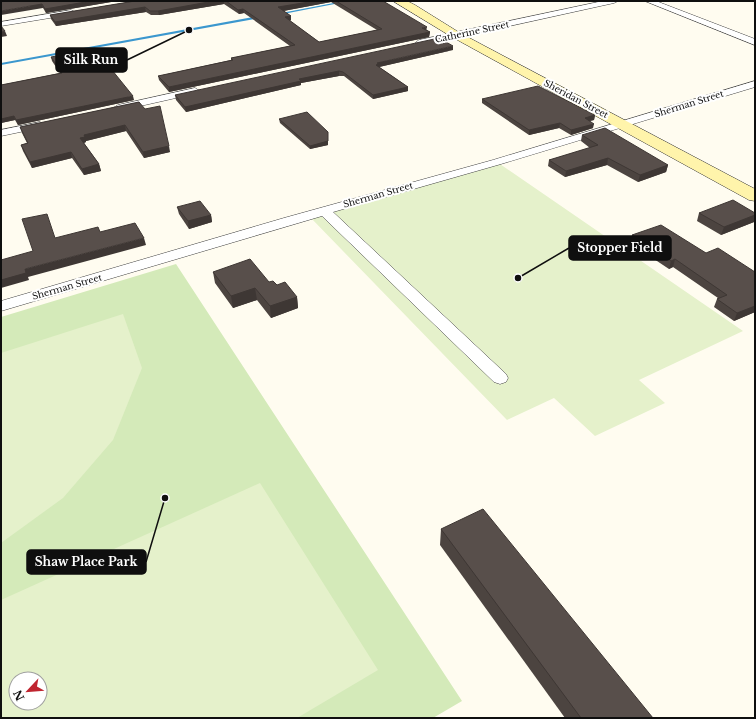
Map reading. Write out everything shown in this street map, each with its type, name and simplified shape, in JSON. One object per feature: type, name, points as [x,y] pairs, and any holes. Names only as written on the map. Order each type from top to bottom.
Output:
[{"type":"street","name":"Sheridan Street","points":[[398,1],[411,7],[456,35],[755,196]]},
{"type":"street","name":"Catherine Street","points":[[412,44],[614,1]]},
{"type":"street","points":[[649,1],[755,42]]},
{"type":"street","points":[[1,24],[77,12]]},
{"type":"street","name":"Sherman Street","points":[[1,306],[497,162],[755,84]]},
{"type":"street","points":[[107,110],[206,89]]},
{"type":"street","points":[[1,133],[46,123]]},
{"type":"street","points":[[324,211],[500,378]]},
{"type":"green space","points":[[497,162],[743,331],[639,380],[665,403],[595,436],[554,398],[507,420],[310,217]]},
{"type":"green space","points":[[176,264],[462,701],[433,718],[1,718],[1,317]]},
{"type":"green space","points":[[123,314],[142,368],[113,440],[63,498],[1,543],[1,353]]},
{"type":"green space","points":[[260,483],[378,670],[297,718],[1,718],[1,600]]},
{"type":"building","points":[[1,1],[91,1],[45,9],[42,4],[1,11]]},
{"type":"building","points":[[135,1],[214,1],[158,11],[150,11],[145,7],[55,22],[50,15]]},
{"type":"building","points":[[226,1],[315,1],[278,7],[291,16],[285,17],[319,42],[382,29],[336,1],[383,1],[427,27],[422,28],[430,32],[169,87],[158,76],[233,60],[231,58],[295,45],[243,9],[238,10]]},
{"type":"building","points":[[1,26],[5,31],[1,32]]},
{"type":"building","points":[[439,38],[453,46],[377,63],[379,64],[376,65],[408,87],[373,95],[343,72],[339,71],[299,79],[301,81],[185,107],[175,95]]},
{"type":"building","points":[[95,49],[133,96],[16,120],[14,116],[1,119],[1,85],[62,73],[51,57]]},
{"type":"building","points":[[538,86],[595,115],[585,118],[594,124],[571,130],[560,123],[529,130],[482,99]]},
{"type":"building","points":[[139,102],[145,109],[160,106],[169,146],[143,152],[125,125],[84,135],[85,137],[80,138],[99,164],[82,169],[71,152],[30,162],[21,145],[28,143],[20,127]]},
{"type":"building","points":[[307,112],[328,132],[328,141],[310,146],[279,119]]},
{"type":"building","points":[[605,128],[668,165],[640,175],[608,158],[566,171],[549,160],[598,145],[582,135]]},
{"type":"building","points":[[733,200],[755,213],[755,215],[724,227],[699,213]]},
{"type":"building","points":[[200,201],[211,215],[188,221],[177,207]]},
{"type":"building","points":[[47,214],[55,238],[98,227],[100,232],[135,223],[144,238],[25,269],[26,273],[1,280],[1,260],[33,251],[22,219]]},
{"type":"building","points":[[661,225],[706,253],[718,248],[755,272],[755,306],[737,313],[717,299],[727,295],[675,259],[671,261],[632,235]]},
{"type":"building","points":[[250,259],[269,282],[273,281],[277,285],[285,282],[297,297],[270,306],[255,288],[231,296],[213,272]]},
{"type":"building","points":[[483,509],[653,718],[581,718],[441,529]]},
{"type":"waterway","points":[[278,14],[349,1]]},
{"type":"waterway","points":[[1,64],[259,17]]},
{"type":"place","name":"Silk Run","points":[[189,30]]},
{"type":"place","name":"Stopper Field","points":[[518,278]]},
{"type":"place","name":"Shaw Place Park","points":[[165,498]]}]
